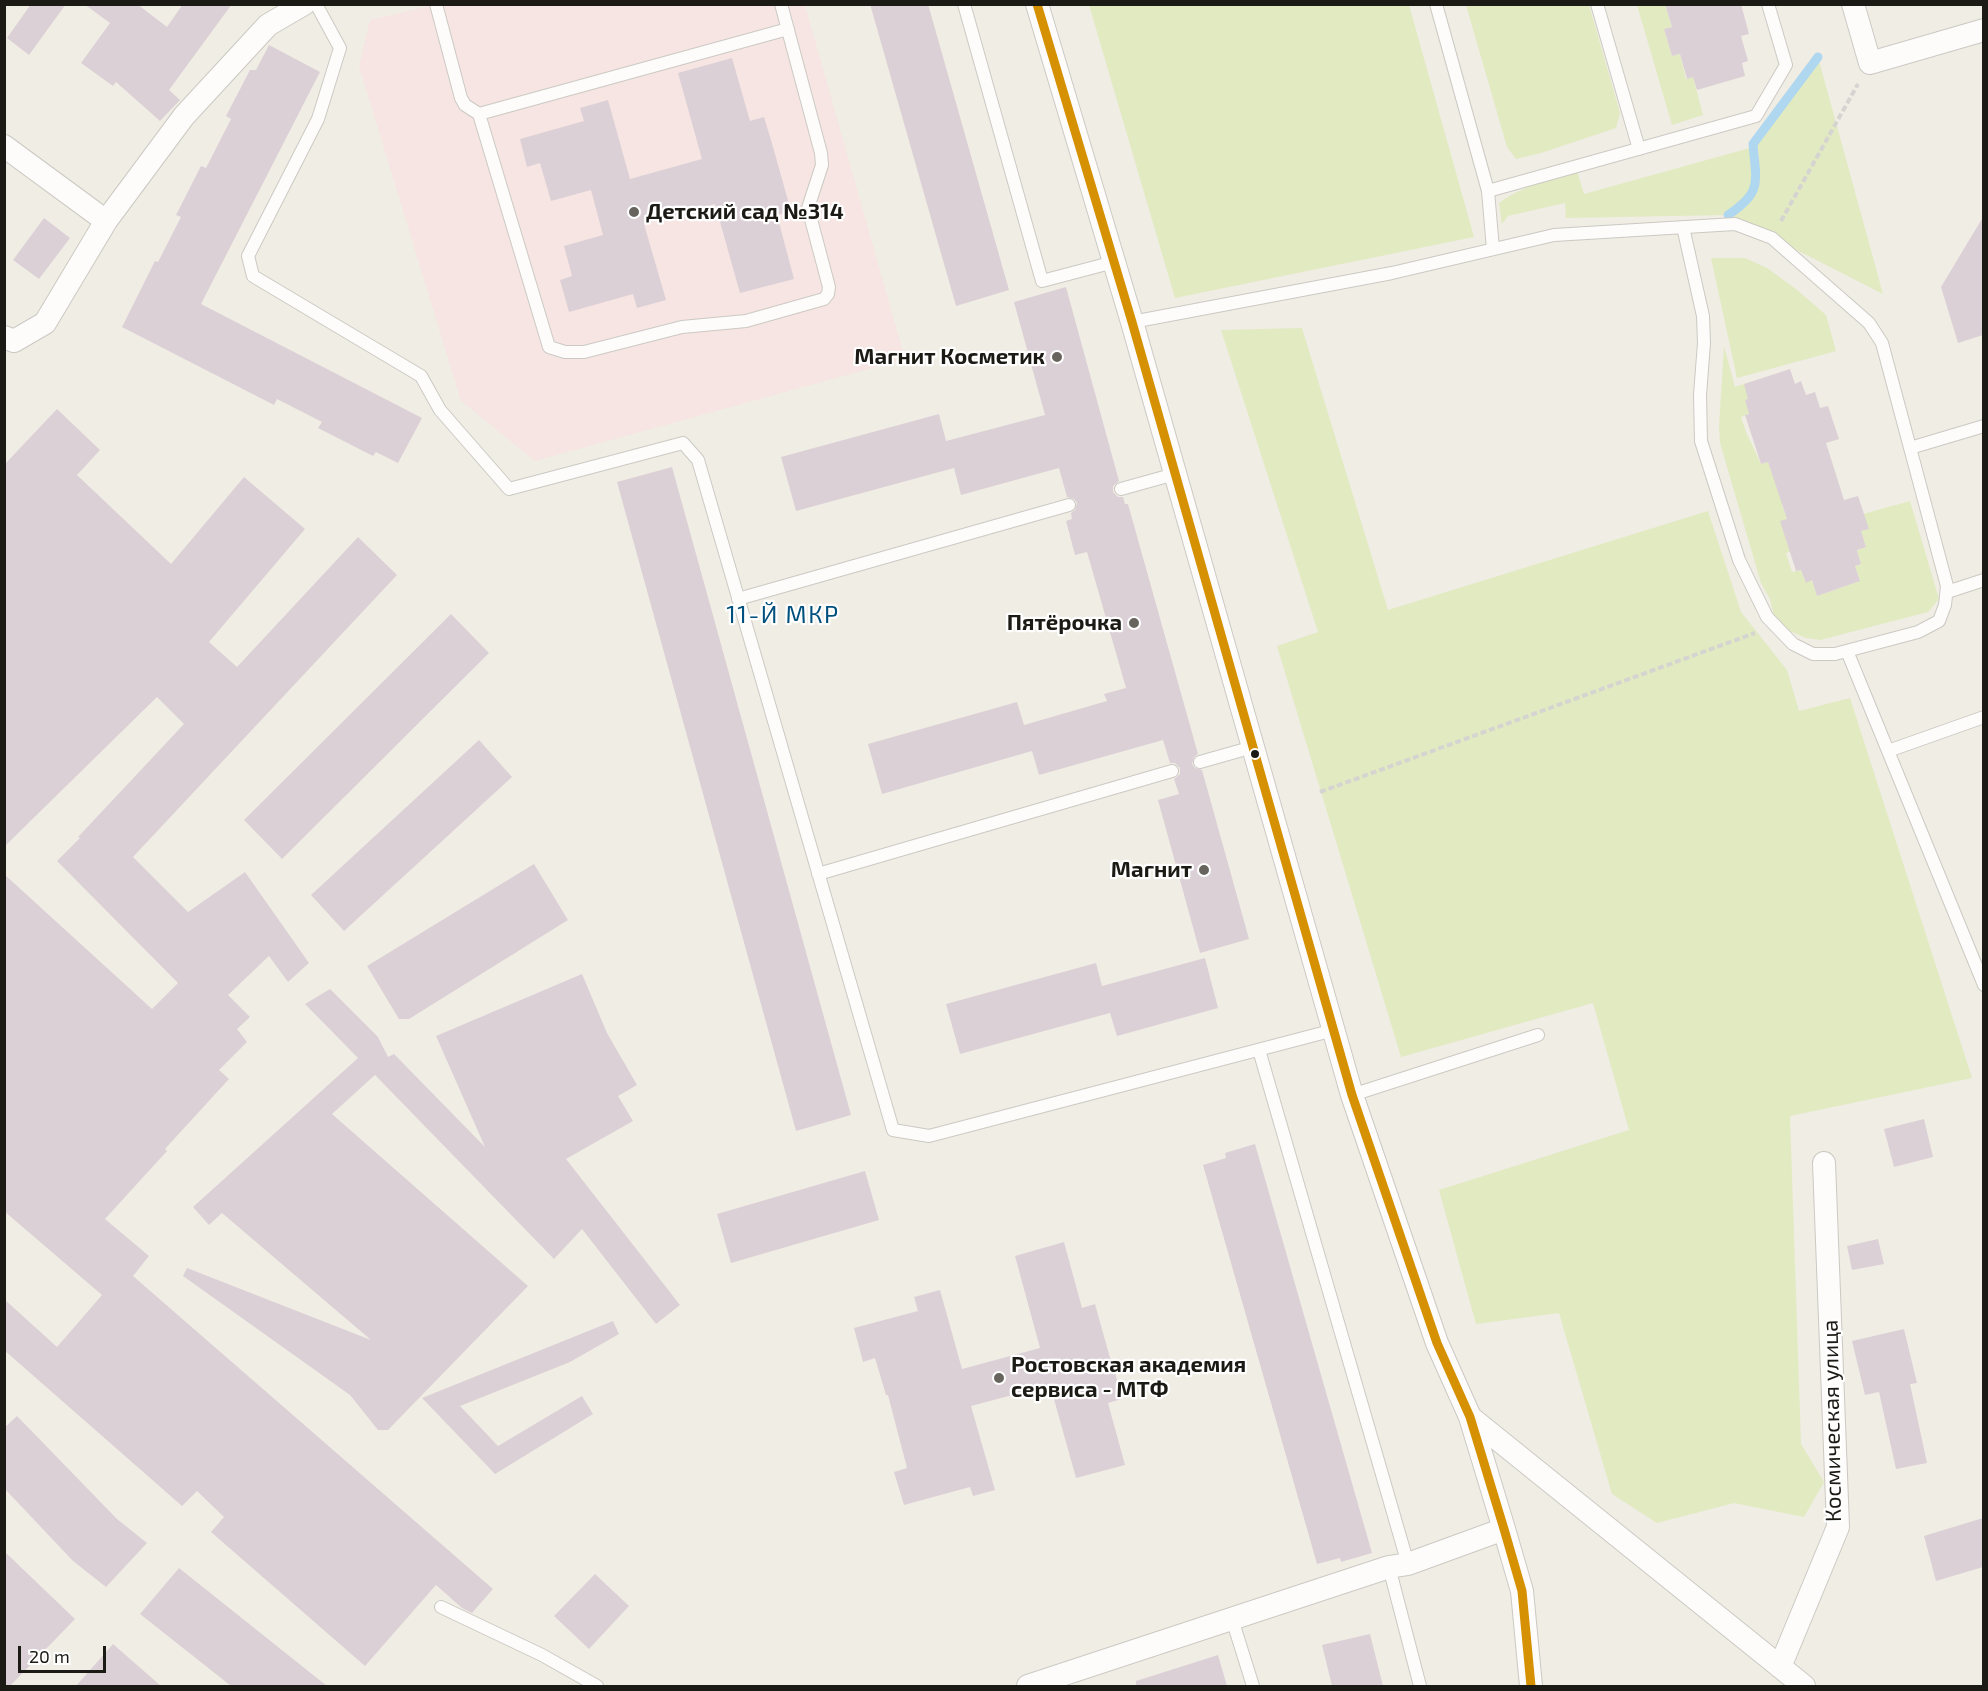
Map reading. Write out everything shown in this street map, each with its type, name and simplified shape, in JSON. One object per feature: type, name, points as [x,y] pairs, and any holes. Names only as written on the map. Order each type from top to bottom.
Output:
[{"type":"street","points":[[9,339],[45,323],[106,221],[184,116],[268,25],[304,4]]},
{"type":"street","points":[[1036,4],[1132,322],[1352,1095],[1437,1343],[1470,1417],[1504,1529],[1522,1591],[1531,1686]]},
{"type":"street","points":[[1853,4],[1869,63],[1983,30]]},
{"type":"street","points":[[4,146],[106,221]]},
{"type":"street","name":"Космическая улица","points":[[1780,1667],[1838,1527],[1824,1163]]},
{"type":"street","points":[[1470,1417],[1804,1686]]},
{"type":"street","points":[[1028,1686],[1504,1529]]},
{"type":"lane","points":[[316,4],[340,48],[318,119],[248,256],[253,276],[421,376],[440,410],[509,489],[683,443],[698,460],[893,1130],[929,1136],[1334,1030]]},
{"type":"lane","points":[[435,4],[461,98],[465,105],[479,114],[549,347],[574,353],[682,327],[746,321],[824,299],[828,294],[829,287],[808,208],[822,165],[821,153],[781,4]]},
{"type":"lane","points":[[964,4],[1042,281],[1114,262]]},
{"type":"lane","points":[[1436,4],[1488,191],[1493,249]]},
{"type":"lane","points":[[1597,4],[1639,149]]},
{"type":"lane","points":[[1488,191],[1756,116],[1786,65],[1768,4]]},
{"type":"lane","points":[[479,114],[788,29]]},
{"type":"lane","points":[[1132,322],[1392,273],[1554,235],[1683,227],[1735,224],[1772,238],[1869,323],[1882,343],[1947,586],[1945,605],[1939,621],[1917,632],[1847,651],[1835,654],[1813,654],[1793,644],[1767,617],[1739,560],[1701,441],[1703,316],[1683,227]]},
{"type":"lane","points":[[1910,448],[1983,426]]},
{"type":"lane","points":[[1121,489],[1175,474]]},
{"type":"lane","points":[[738,599],[1069,505]]},
{"type":"lane","points":[[1947,592],[1983,580]]},
{"type":"lane","points":[[1847,651],[1983,985]]},
{"type":"lane","points":[[1888,751],[1983,717]]},
{"type":"lane","points":[[1200,762],[1253,747]]},
{"type":"lane","points":[[818,874],[1172,771]]},
{"type":"lane","points":[[1352,1095],[1538,1035]]},
{"type":"lane","points":[[1259,1050],[1399,1565],[1420,1686]]},
{"type":"lane","points":[[441,1607],[542,1655],[597,1686]]},
{"type":"lane","points":[[1232,1619],[1253,1686]]},
{"type":"path","points":[[1772,238],[1869,63]]},
{"type":"path","points":[[1320,792],[1776,626]]},
{"type":"shaded area","name":"Детский сад №314","points":[[434,5],[805,5],[905,359],[535,461],[461,401],[359,66],[370,20]]},
{"type":"green space","points":[[1089,5],[1409,5],[1474,237],[1175,298]]},
{"type":"green space","points":[[1466,5],[1589,5],[1620,113],[1616,128],[1516,159],[1507,147]]},
{"type":"green space","points":[[1637,5],[1665,5],[1672,27],[1664,29],[1672,56],[1680,54],[1686,79],[1693,77],[1703,115],[1672,125]]},
{"type":"green space","points":[[1818,57],[1883,294],[1728,215],[1566,218],[1565,203],[1508,216],[1502,224],[1499,203],[1527,188],[1577,171],[1584,194],[1750,148]]},
{"type":"green space","points":[[1711,258],[1745,258],[1767,268],[1796,289],[1826,315],[1836,351],[1737,378]]},
{"type":"green space","points":[[1302,328],[1388,610],[1708,511],[1741,612],[1787,670],[1799,711],[1850,698],[1972,1078],[1790,1116],[1801,1444],[1824,1482],[1804,1517],[1734,1503],[1657,1523],[1612,1494],[1559,1313],[1476,1324],[1439,1190],[1629,1130],[1593,1003],[1401,1057],[1277,646],[1318,632],[1221,330]]},
{"type":"green space","points":[[1724,346],[1735,387],[1747,383],[1749,414],[1741,417],[1746,432],[1761,464],[1768,462],[1773,476],[1776,475],[1786,503],[1782,505],[1787,519],[1790,552],[1786,553],[1792,572],[1801,570],[1806,582],[1812,580],[1817,596],[1860,581],[1855,566],[1861,564],[1857,550],[1866,547],[1861,531],[1868,529],[1863,514],[1910,501],[1939,599],[1928,612],[1820,640],[1806,638],[1776,625],[1770,599],[1761,583],[1720,443]]},
{"type":"building","points":[[31,4],[66,4],[29,55],[7,38]]},
{"type":"building","points":[[84,4],[137,4],[167,27],[183,4],[232,4],[169,90],[180,100],[160,121],[116,82],[113,86],[81,63],[110,23]]},
{"type":"building","points":[[870,4],[928,4],[1009,290],[956,306]]},
{"type":"building","points":[[1665,4],[1741,4],[1749,34],[1741,36],[1748,61],[1742,63],[1745,76],[1697,90],[1693,77],[1687,79],[1680,54],[1672,56],[1664,29],[1672,27]]},
{"type":"building","points":[[269,45],[320,72],[201,304],[422,418],[398,463],[376,452],[373,456],[318,428],[322,422],[277,399],[274,405],[122,327],[155,261],[158,262],[181,217],[176,215],[201,166],[206,168],[231,119],[226,116],[250,70],[256,70]]},
{"type":"building","points":[[732,58],[750,121],[764,117],[791,211],[777,215],[794,279],[740,293],[715,204],[644,224],[666,300],[637,308],[633,294],[569,312],[560,280],[572,276],[564,246],[603,235],[591,190],[551,201],[540,163],[527,167],[520,139],[584,121],[580,108],[608,100],[630,179],[702,159],[678,73]]},
{"type":"building","points":[[1983,217],[1983,335],[1958,343],[1941,287]]},
{"type":"building","points":[[44,218],[70,238],[39,279],[13,260]]},
{"type":"building","points":[[1066,287],[1119,481],[1113,486],[1113,492],[1118,497],[1123,497],[1125,504],[1128,504],[1198,754],[1194,757],[1192,764],[1195,768],[1202,770],[1249,939],[1200,953],[1158,800],[1179,794],[1174,779],[1180,774],[1180,768],[1175,763],[1170,763],[1163,740],[1039,775],[1032,751],[882,794],[868,744],[1017,702],[1024,725],[1107,701],[1104,694],[1126,688],[1087,552],[1075,555],[1066,521],[1072,519],[1071,513],[1075,510],[1077,503],[1074,499],[1067,497],[1059,468],[961,495],[954,468],[796,511],[781,457],[939,414],[946,441],[1045,415],[1014,302]]},
{"type":"building","points":[[1790,369],[1795,384],[1801,381],[1806,395],[1815,392],[1820,408],[1828,406],[1839,439],[1826,443],[1844,500],[1858,496],[1869,529],[1861,531],[1866,547],[1857,550],[1861,564],[1855,566],[1860,581],[1817,596],[1812,580],[1806,583],[1801,570],[1796,571],[1780,521],[1787,519],[1768,462],[1761,464],[1745,415],[1749,414],[1744,384]]},
{"type":"building","points":[[57,409],[100,450],[77,475],[171,564],[244,477],[305,529],[209,642],[237,667],[358,537],[397,575],[133,857],[188,912],[245,872],[309,963],[288,982],[269,956],[228,995],[250,1017],[237,1029],[247,1042],[219,1070],[229,1079],[105,1219],[149,1256],[133,1276],[493,1589],[472,1613],[462,1608],[436,1585],[365,1666],[211,1532],[224,1517],[197,1491],[182,1506],[4,1350],[4,1299],[57,1347],[102,1295],[4,1211],[4,874],[152,1009],[178,983],[57,861],[184,724],[157,697],[4,847],[4,465]]},
{"type":"building","points":[[672,467],[851,1115],[796,1131],[617,482]]},
{"type":"building","points":[[451,614],[489,653],[282,859],[244,820]]},
{"type":"building","points":[[479,740],[512,777],[344,931],[311,895]]},
{"type":"building","points":[[534,864],[568,920],[409,1019],[399,1019],[367,966]]},
{"type":"building","points":[[1205,958],[1218,1008],[1117,1036],[1110,1013],[960,1054],[946,1004],[1096,963],[1102,986]]},
{"type":"building","points":[[582,974],[607,1033],[637,1085],[618,1096],[633,1121],[566,1159],[680,1305],[656,1324],[582,1229],[554,1259],[375,1075],[332,1114],[528,1286],[388,1430],[378,1430],[350,1395],[183,1276],[187,1268],[371,1340],[222,1213],[209,1225],[193,1207],[358,1058],[305,1004],[330,989],[378,1037],[388,1057],[394,1054],[485,1147],[436,1036]]},
{"type":"building","points":[[1924,1119],[1933,1157],[1894,1167],[1884,1129]]},
{"type":"building","points":[[1255,1144],[1372,1553],[1341,1562],[1340,1558],[1317,1564],[1203,1165],[1226,1158],[1225,1153]]},
{"type":"building","points":[[865,1171],[879,1220],[731,1263],[717,1214]]},
{"type":"building","points":[[1878,1239],[1884,1264],[1852,1270],[1847,1246]]},
{"type":"building","name":"Ростовская академия сервиса - МТФ","points":[[1064,1242],[1082,1308],[1095,1304],[1113,1365],[1122,1399],[1108,1403],[1125,1465],[1076,1478],[1050,1385],[971,1406],[995,1490],[973,1496],[970,1487],[904,1505],[894,1472],[907,1468],[888,1395],[886,1395],[875,1358],[863,1362],[854,1328],[918,1311],[914,1297],[940,1290],[962,1369],[1040,1348],[1015,1256]]},
{"type":"building","points":[[613,1321],[619,1334],[570,1362],[460,1406],[498,1446],[582,1396],[593,1414],[495,1474],[422,1398]]},
{"type":"building","points":[[1904,1329],[1917,1383],[1910,1384],[1927,1463],[1896,1469],[1879,1392],[1865,1395],[1852,1341]]},
{"type":"building","points":[[17,1416],[117,1519],[147,1543],[106,1587],[73,1561],[4,1488],[4,1428]]},
{"type":"building","points":[[1983,1518],[1983,1567],[1936,1581],[1924,1536]]},
{"type":"building","points":[[4,1551],[75,1619],[10,1686],[4,1686]]},
{"type":"building","points":[[179,1568],[327,1686],[231,1686],[140,1614]]},
{"type":"building","points":[[595,1574],[629,1606],[589,1649],[554,1616]]},
{"type":"building","points":[[1370,1634],[1383,1686],[1332,1686],[1322,1645]]},
{"type":"building","points":[[113,1644],[161,1686],[76,1686]]},
{"type":"building","points":[[1218,1655],[1227,1686],[1136,1686],[1136,1681]]},
{"type":"waterway","points":[[1728,215],[1747,200],[1755,185],[1753,144],[1818,57]]},
{"type":"transit line","points":[[1037,4],[1132,322],[1352,1095],[1437,1343],[1470,1417],[1504,1529],[1522,1591],[1531,1686]]},
{"type":"place","name":"Детский сад №314","points":[[634,212]]},
{"type":"place","name":"Магнит Косметик","points":[[1057,357]]},
{"type":"place","name":"Пятёрочка","points":[[1134,623]]},
{"type":"place","name":"Магнит","points":[[1204,870]]},
{"type":"place","name":"Ростовская академия сервиса - МТФ","points":[[999,1378]]},
{"type":"district","name":"11-Й МКР","points":[[783,615]]}]
